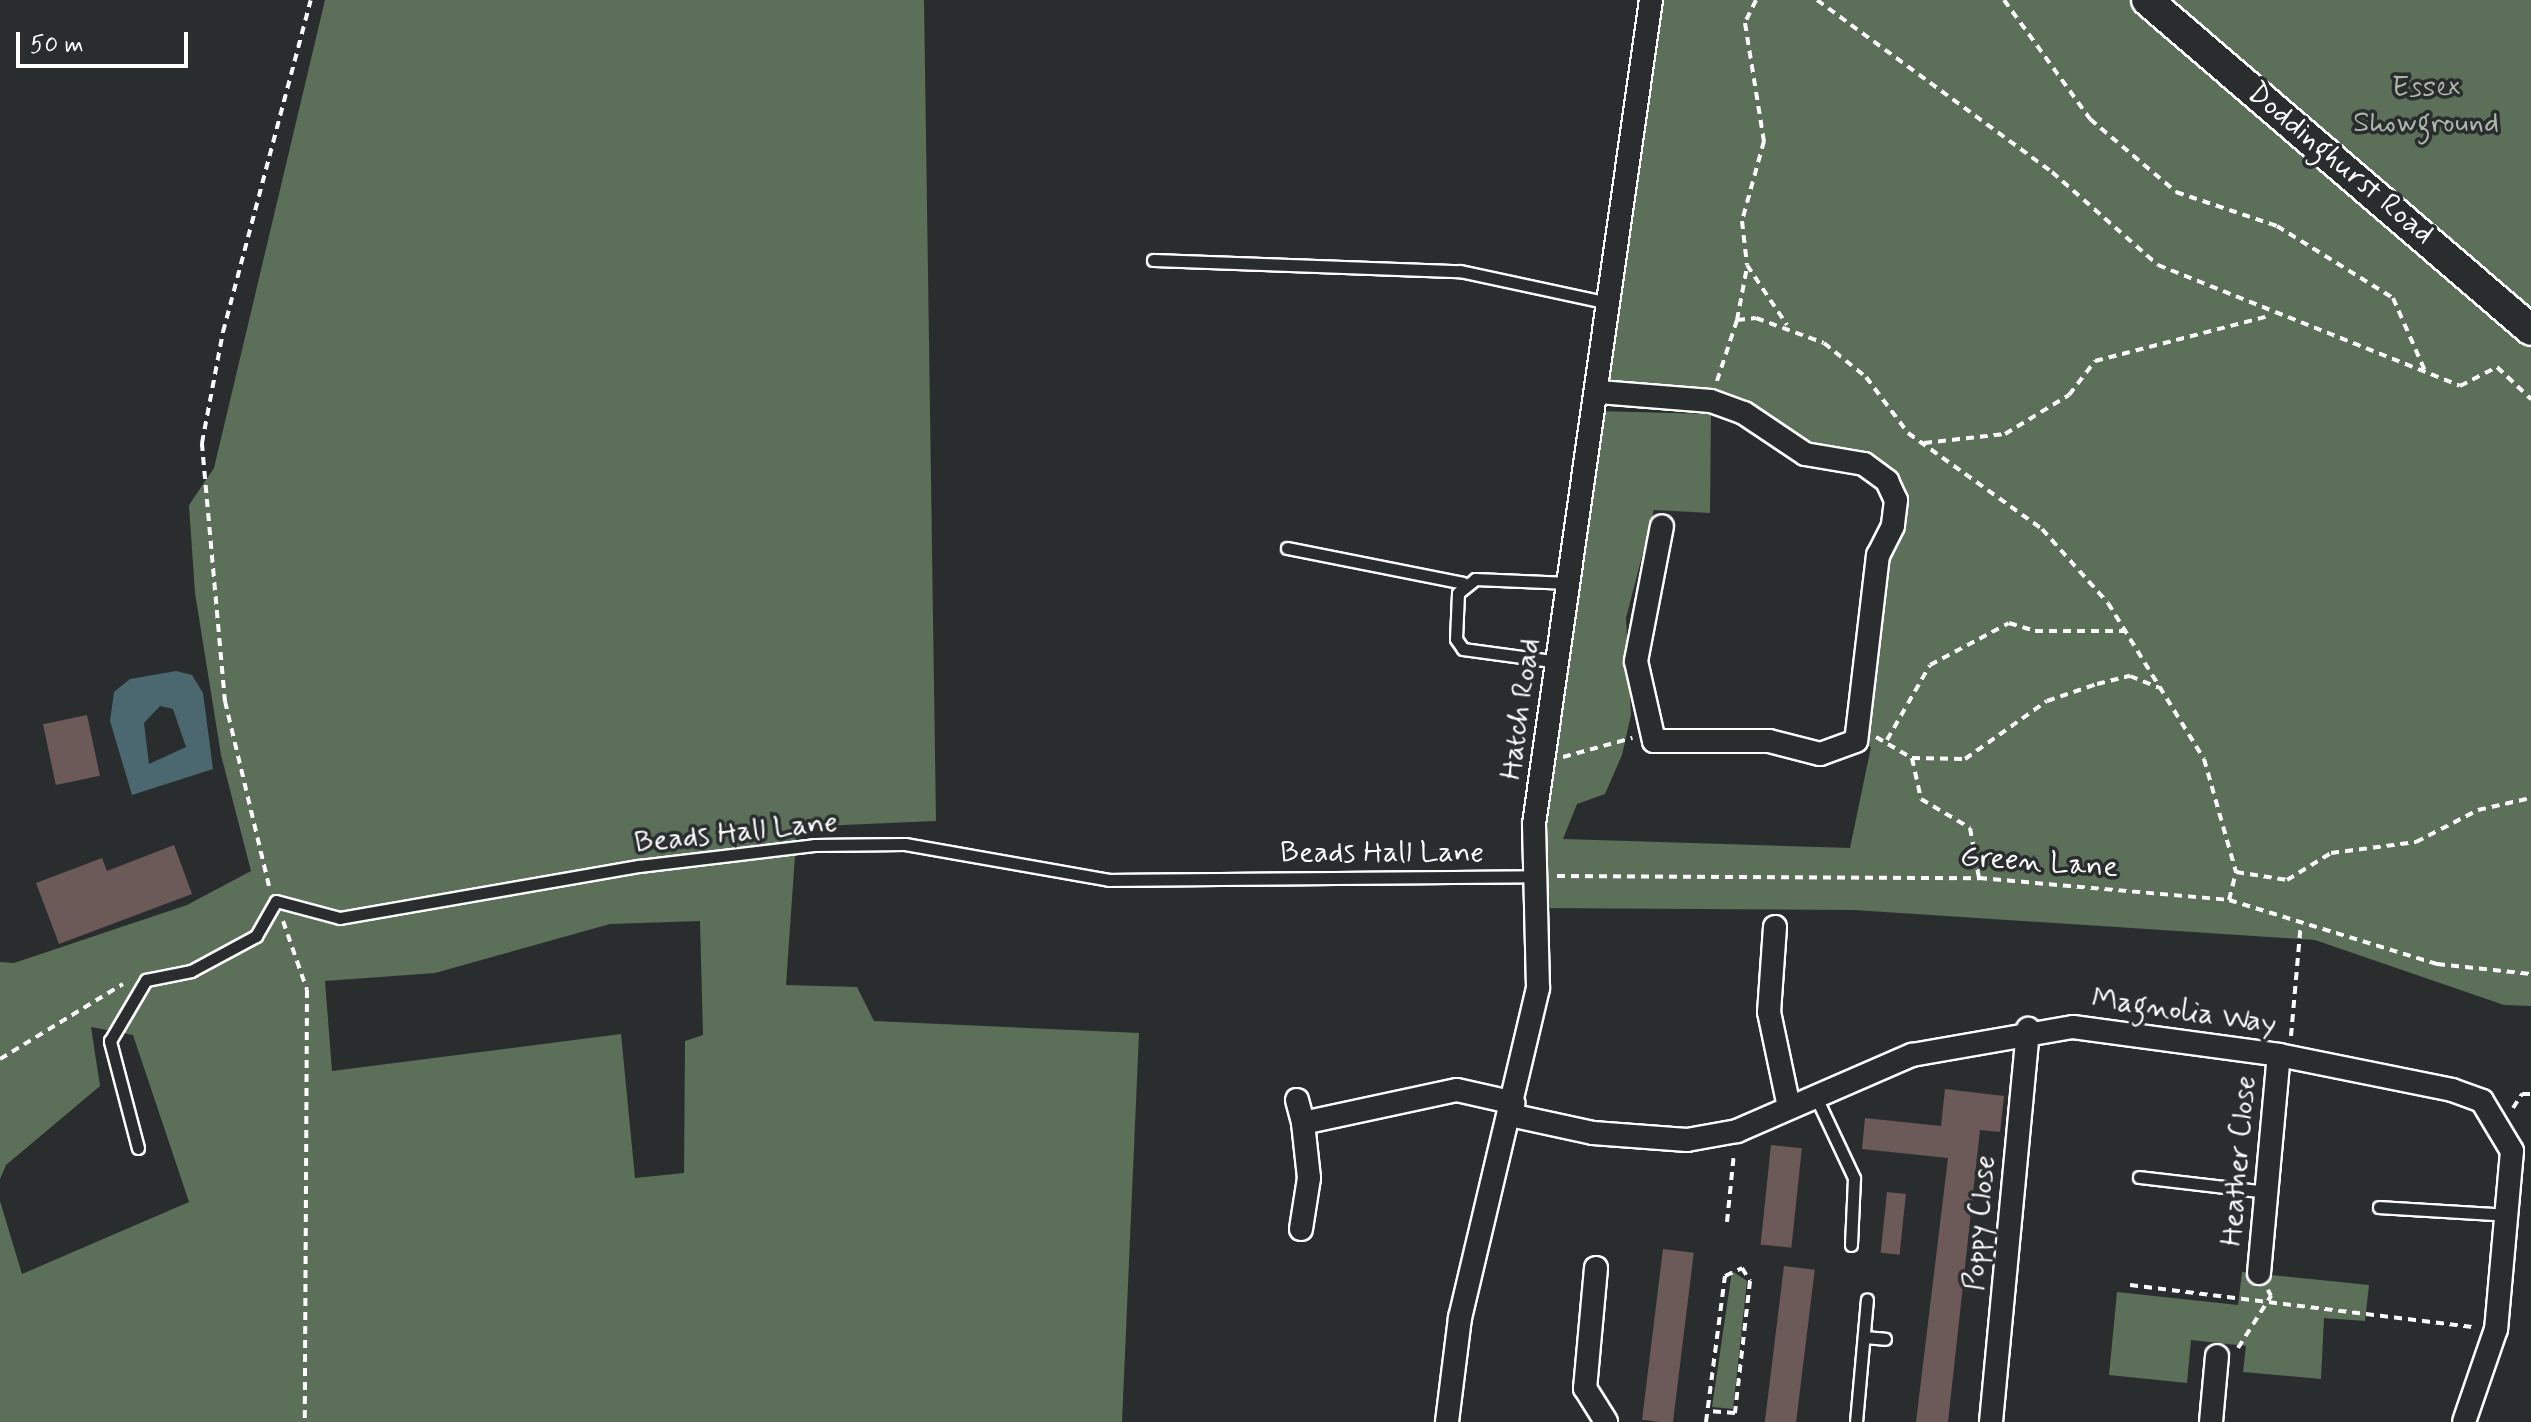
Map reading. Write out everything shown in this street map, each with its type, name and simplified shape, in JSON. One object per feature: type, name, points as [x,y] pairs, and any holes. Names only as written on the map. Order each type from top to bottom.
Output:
[{"type":"street","name":"Hatch Road","points":[[1447,1422],[1460,1318],[1512,1109],[1538,988],[1533,876],[1559,662],[1599,392],[1651,0]]},
{"type":"street","name":"Doddinghurst Road","points":[[2147,0],[2531,330]]},
{"type":"street","points":[[1599,392],[1711,401],[1744,413],[1805,454],[1864,464],[1887,481],[1894,513],[1878,555],[1859,731],[1845,751],[1820,754],[1769,741],[1682,746],[1654,741],[1636,661],[1662,526]]},
{"type":"street","points":[[1775,927],[1769,1012],[1789,1107]]},
{"type":"street","name":"Magnolia Way","points":[[1303,1123],[1457,1090],[1512,1109],[1651,1142],[1737,1131],[1912,1055],[2028,1029],[2115,1029],[2284,1056],[2452,1090],[2482,1101],[2503,1124]]},
{"type":"street","name":"Poppy Close","points":[[1991,1422],[2028,1029]]},
{"type":"street","name":"Heather Close","points":[[2259,1273],[2284,1056]]},
{"type":"street","points":[[1297,1100],[1303,1123],[1309,1178],[1301,1229]]},
{"type":"street","points":[[2464,1422],[2496,1329],[2510,1215],[2512,1151],[2503,1124]]},
{"type":"street","points":[[1596,1268],[1585,1388],[1606,1422]]},
{"type":"street","points":[[2211,1422],[2217,1356]]},
{"type":"lane","points":[[1153,260],[1460,271],[1610,303]]},
{"type":"lane","points":[[1287,548],[1463,583],[1570,583]]},
{"type":"lane","points":[[1463,583],[1456,639],[1463,649],[1559,662]]},
{"type":"lane","name":"Beads Hall Lane","points":[[276,901],[340,918],[639,866],[814,845],[905,844],[1109,880],[1533,876]]},
{"type":"lane","points":[[138,1148],[110,1041],[146,980],[191,971],[256,936],[276,901]]},
{"type":"lane","points":[[1814,1095],[1854,1178],[1851,1245]]},
{"type":"lane","points":[[2139,1177],[2266,1192]]},
{"type":"lane","points":[[2379,1207],[2510,1215]]},
{"type":"lane","points":[[1856,1422],[1867,1299]]},
{"type":"lane","points":[[1864,1337],[1885,1339]]},
{"type":"path","points":[[305,1422],[307,990],[258,860],[225,702],[202,443],[223,332],[311,0]]},
{"type":"path","points":[[1711,401],[1737,320],[1747,265],[1742,221],[1764,141],[1745,23],[1756,0]]},
{"type":"path","points":[[1817,0],[2052,172],[2158,265],[2271,315],[2338,333],[2426,375],[2460,386],[2497,367],[2531,399]]},
{"type":"path","points":[[2004,0],[2090,119],[2176,192],[2277,226],[2393,298],[2426,375]]},
{"type":"path","points":[[1747,265],[1788,327],[1866,377],[1922,443],[2042,529],[2128,631],[2221,799],[2236,872],[2229,900]]},
{"type":"path","points":[[1922,443],[2005,434],[2069,395],[2095,361],[2271,315]]},
{"type":"path","points":[[1737,320],[1788,327]]},
{"type":"path","points":[[1887,740],[1930,665],[2009,623],[2035,631],[2128,631]]},
{"type":"path","points":[[1859,731],[1887,740],[1912,758],[1965,759],[2047,701],[2130,676],[2162,689]]},
{"type":"path","points":[[1556,772],[1558,759],[1650,733]]},
{"type":"path","points":[[1912,758],[1921,799],[1970,828],[1979,878]]},
{"type":"path","points":[[2236,872],[2287,880],[2331,853],[2416,842],[2478,810],[2531,798]]},
{"type":"path","name":"Green Lane","points":[[1533,876],[1979,878],[2229,900],[2437,964],[2531,974]]},
{"type":"path","points":[[2284,1056],[2301,922]]},
{"type":"path","points":[[0,1059],[23,1051],[115,985],[146,980]]},
{"type":"path","points":[[2503,1124],[2522,1094],[2531,1094]]},
{"type":"path","points":[[1727,1222],[1737,1131]]},
{"type":"path","points":[[1706,1422],[1725,1276],[1737,1267],[1750,1281],[1735,1413],[1708,1411]]},
{"type":"path","points":[[2217,1356],[2246,1346],[2268,1301],[2259,1273]]},
{"type":"path","points":[[2130,1285],[2496,1329]]},
{"type":"green space","points":[[325,0],[924,0],[936,821],[797,827],[786,985],[857,987],[874,1021],[1139,1033],[1122,1422],[0,1422],[0,1201],[22,1274],[189,1202],[133,1035],[91,1027],[100,1086],[6,1165],[0,1179],[0,962],[14,963],[187,905],[251,871],[221,755],[195,593],[189,505],[214,468]],"holes":[[[700,921],[703,1035],[685,1041],[684,1173],[635,1178],[621,1034],[332,1071],[325,981],[435,973],[610,924]]]},
{"type":"green space","name":"Essex Showground","points":[[1651,0],[2531,0],[2531,1006],[2504,1005],[2315,940],[1854,910],[1534,908],[1596,411],[1711,414],[1710,513],[1654,510],[1626,618],[1631,715],[1622,755],[1605,794],[1577,804],[1563,839],[1850,848],[1871,747],[1856,739],[1893,526],[1887,481],[1805,454],[1744,413],[1599,392]]},
{"type":"green space","points":[[1732,1271],[1747,1281],[1733,1409],[1712,1407]]},
{"type":"green space","points":[[2242,1272],[2369,1285],[2365,1321],[2324,1318],[2321,1379],[2243,1372],[2246,1346],[2191,1340],[2187,1383],[2109,1375],[2117,1292],[2238,1305]]},
{"type":"water","points":[[176,671],[192,675],[203,693],[213,769],[132,795],[110,721],[114,692],[130,679]],"holes":[[[160,706],[173,709],[186,747],[149,764],[144,723]]]},
{"type":"building","points":[[87,715],[100,776],[56,785],[43,724]]},
{"type":"building","points":[[174,845],[192,894],[59,944],[36,883],[102,858],[107,871]]},
{"type":"building","points":[[1945,1089],[2004,1096],[2000,1132],[1980,1130],[1948,1422],[1916,1422],[1948,1158],[1862,1149],[1865,1118],[1941,1126]]},
{"type":"building","points":[[1771,1145],[1802,1148],[1791,1248],[1761,1244]]},
{"type":"building","points":[[1887,1192],[1906,1194],[1900,1255],[1881,1253]]},
{"type":"building","points":[[1663,1249],[1694,1253],[1673,1422],[1642,1420]]},
{"type":"building","points":[[1784,1266],[1815,1270],[1796,1422],[1765,1422]]}]
